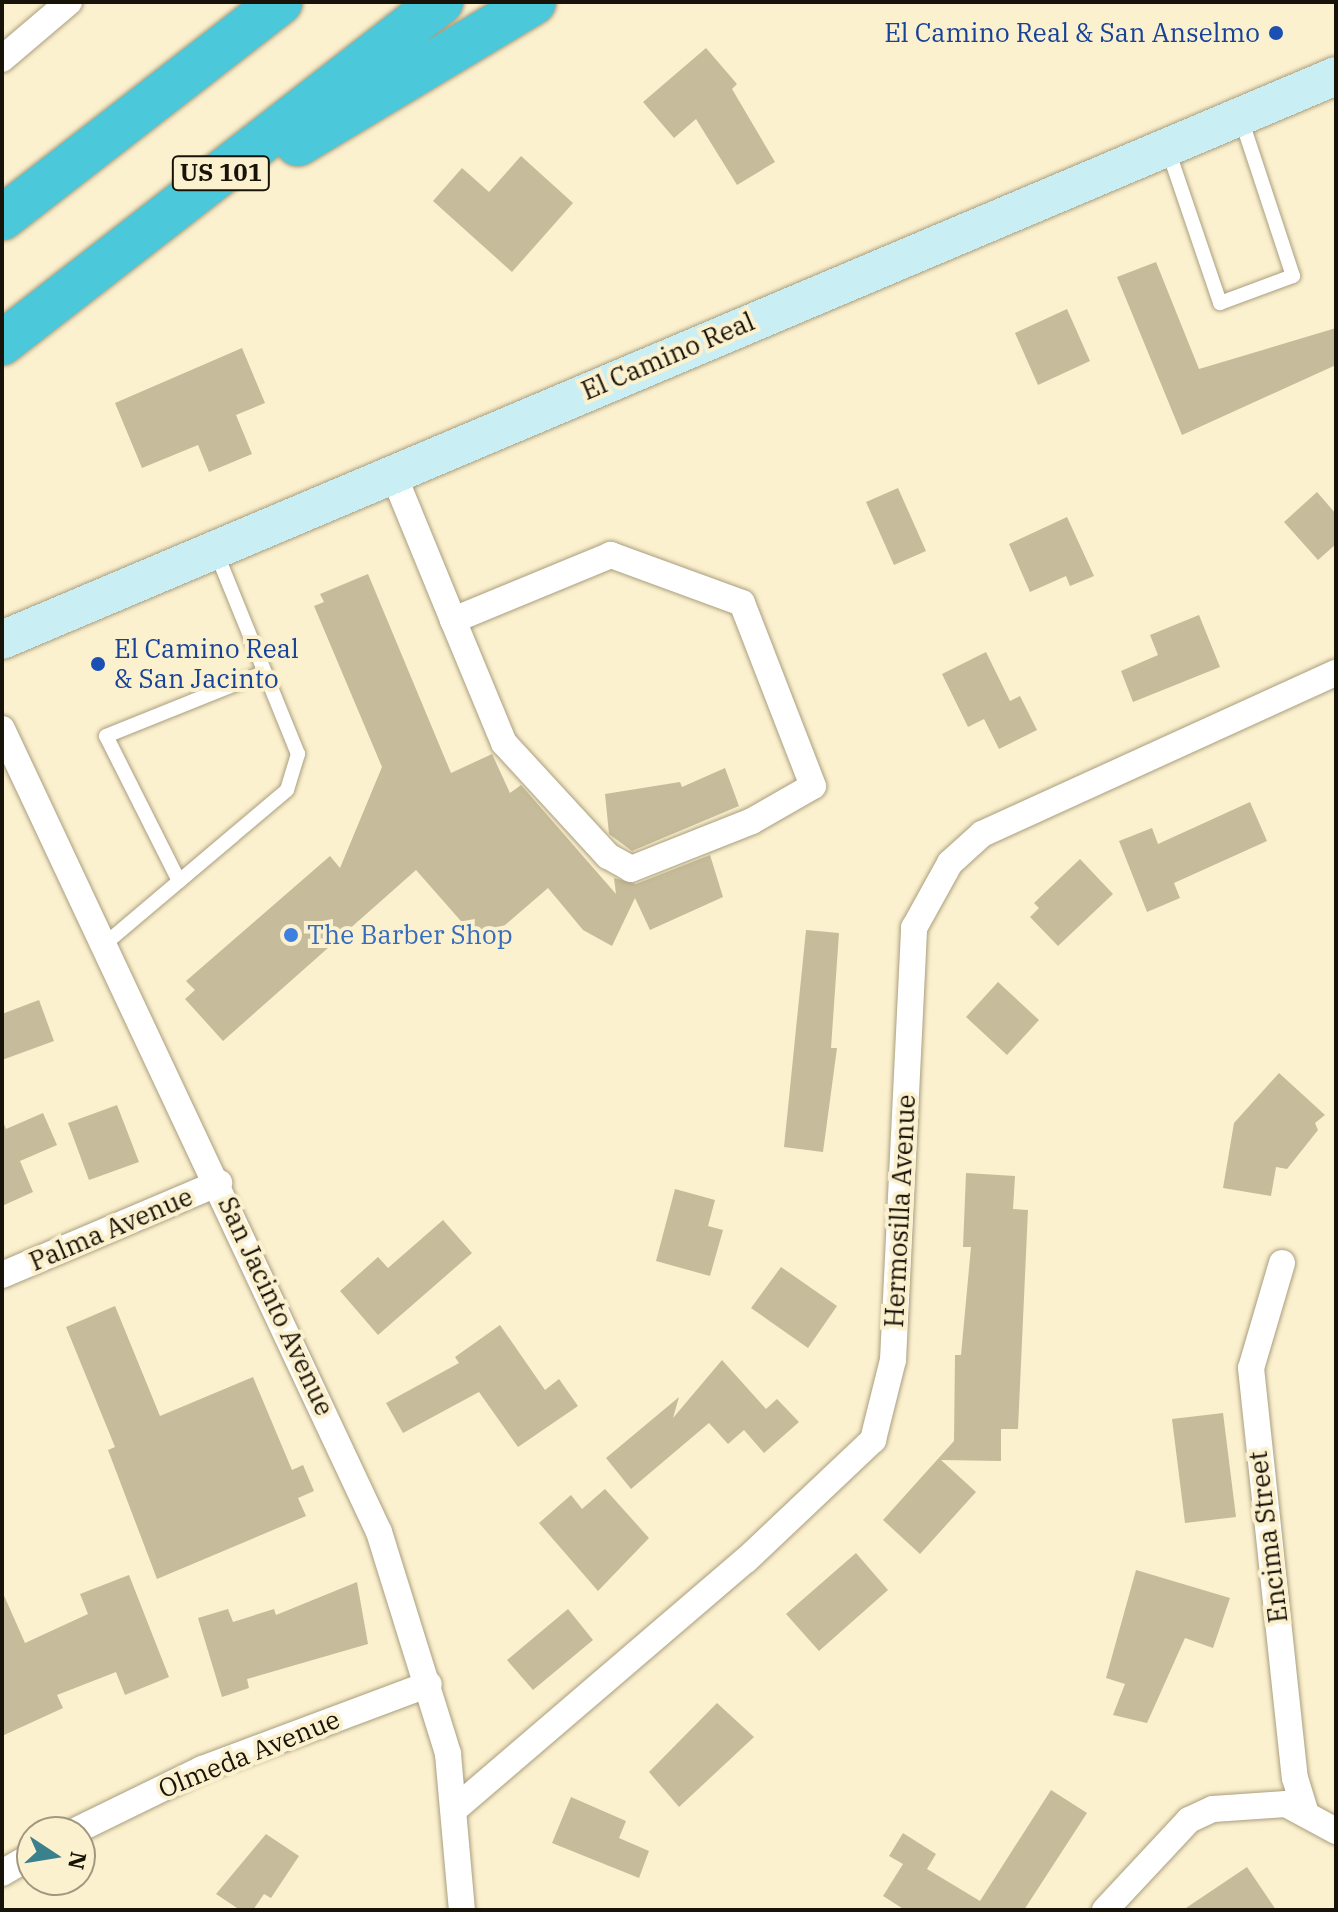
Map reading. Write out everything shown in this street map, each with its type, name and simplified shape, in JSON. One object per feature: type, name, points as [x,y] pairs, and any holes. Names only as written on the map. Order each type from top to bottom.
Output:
[{"type":"highway","points":[[114,131],[246,2]]},
{"type":"highway","points":[[2,218],[280,2]]},
{"type":"highway","name":"US 101","points":[[2,343],[441,2]]},
{"type":"highway","points":[[128,246],[534,2]]},
{"type":"main road","name":"El Camino Real","points":[[2,640],[392,471],[1336,76]]},
{"type":"street","points":[[2,59],[69,2]]},
{"type":"street","points":[[392,471],[453,620],[504,743],[608,856],[631,869],[752,821],[813,786],[742,603],[611,555],[453,620]]},
{"type":"street","name":"Hermosilla Avenue","points":[[455,1809],[746,1560],[873,1440],[893,1360],[914,928],[950,863],[982,834],[1181,737],[1336,673]]},
{"type":"street","name":"San Jacinto Avenue","points":[[2,729],[219,1183],[379,1532],[429,1684],[455,1809],[462,1910]]},
{"type":"street","name":"Palma Avenue","points":[[2,1275],[219,1183]]},
{"type":"street","name":"Encima Street","points":[[1282,1263],[1251,1368],[1295,1778],[1306,1813]]},
{"type":"street","name":"Olmeda Avenue","points":[[96,1821],[202,1769],[429,1684]]},
{"type":"street","points":[[1105,1910],[1189,1820],[1213,1809],[1270,1803],[1306,1813],[1336,1831]]},
{"type":"lane","points":[[1167,147],[1220,303],[1293,276],[1240,116]]},
{"type":"lane","points":[[106,943],[287,790],[298,754],[215,548]]},
{"type":"lane","points":[[179,881],[106,736],[265,672]]},
{"type":"building","points":[[706,48],[737,84],[732,89],[775,162],[737,185],[696,119],[674,138],[643,102]]},
{"type":"building","points":[[521,156],[573,203],[512,272],[433,201],[462,168],[489,192]]},
{"type":"building","points":[[1156,262],[1199,369],[1336,328],[1336,365],[1182,435],[1117,277]]},
{"type":"building","points":[[1067,309],[1090,361],[1038,385],[1015,333]]},
{"type":"building","points":[[242,348],[265,403],[236,415],[252,454],[209,472],[198,445],[142,468],[115,403]]},
{"type":"building","points":[[898,488],[926,551],[894,565],[866,502]]},
{"type":"building","points":[[1317,492],[1336,514],[1336,544],[1318,560],[1284,522]]},
{"type":"building","points":[[1067,517],[1094,576],[1070,586],[1066,576],[1030,592],[1009,544]]},
{"type":"building","points":[[368,574],[451,773],[492,754],[510,793],[521,785],[616,894],[614,878],[636,884],[710,855],[723,897],[650,930],[635,898],[612,946],[583,930],[548,888],[482,945],[416,870],[223,1041],[185,999],[195,990],[186,981],[330,856],[340,868],[382,767],[314,606],[324,602],[320,594]]},
{"type":"building","points":[[1199,615],[1220,667],[1133,702],[1121,671],[1158,655],[1150,635]]},
{"type":"building","points":[[986,652],[1010,701],[1020,696],[1037,730],[999,749],[984,719],[968,727],[942,674]]},
{"type":"building","points":[[725,768],[739,806],[632,851],[609,834],[605,794],[680,782],[682,787]]},
{"type":"building","points":[[1250,802],[1267,841],[1174,883],[1180,898],[1147,912],[1119,841],[1152,828],[1158,844]]},
{"type":"building","points":[[1080,859],[1113,894],[1058,946],[1030,917],[1039,908],[1034,903]]},
{"type":"building","points":[[806,930],[839,933],[831,1048],[837,1048],[823,1152],[784,1147]]},
{"type":"building","points":[[998,982],[1039,1020],[1007,1055],[966,1017]]},
{"type":"building","points":[[39,1000],[54,1041],[2,1060],[2,1014]]},
{"type":"building","points":[[1279,1073],[1325,1115],[1315,1123],[1318,1130],[1287,1169],[1276,1167],[1271,1196],[1223,1188],[1234,1123]]},
{"type":"building","points":[[117,1105],[139,1162],[89,1180],[68,1123]]},
{"type":"building","points":[[43,1113],[57,1145],[20,1161],[33,1192],[2,1206],[2,1119],[6,1129]]},
{"type":"building","points":[[966,1173],[1015,1176],[1013,1209],[1028,1210],[1018,1429],[1001,1429],[1001,1461],[941,1460],[976,1492],[920,1554],[883,1520],[954,1441],[955,1355],[961,1355],[971,1247],[963,1247]]},
{"type":"building","points":[[675,1189],[715,1200],[708,1226],[723,1230],[710,1276],[656,1261]]},
{"type":"building","points":[[443,1220],[472,1253],[378,1335],[340,1291],[378,1257],[388,1268]]},
{"type":"building","points":[[781,1267],[837,1306],[808,1348],[751,1308]]},
{"type":"building","points":[[115,1306],[160,1416],[253,1377],[292,1470],[303,1465],[314,1491],[298,1498],[306,1516],[157,1579],[108,1450],[115,1447],[66,1327]]},
{"type":"building","points":[[500,1325],[545,1390],[559,1379],[578,1406],[518,1447],[479,1392],[403,1433],[386,1403],[459,1363],[455,1357]]},
{"type":"building","points":[[722,1360],[766,1409],[777,1399],[799,1422],[764,1453],[744,1430],[728,1444],[709,1423],[631,1489],[606,1458],[679,1397],[673,1418]]},
{"type":"building","points":[[1223,1413],[1236,1517],[1185,1523],[1172,1419]]},
{"type":"building","points":[[605,1489],[649,1538],[598,1591],[539,1523],[571,1495],[582,1509]]},
{"type":"building","points":[[856,1553],[888,1590],[819,1651],[786,1614]]},
{"type":"building","points":[[1136,1570],[1230,1598],[1213,1648],[1185,1638],[1147,1723],[1113,1715],[1125,1684],[1106,1678]]},
{"type":"building","points":[[129,1575],[169,1677],[125,1695],[116,1672],[57,1695],[63,1708],[2,1736],[2,1591],[25,1643],[88,1614],[80,1594]]},
{"type":"building","points":[[357,1582],[368,1644],[247,1679],[249,1688],[222,1697],[198,1618],[228,1609],[233,1622],[274,1609],[276,1615]]},
{"type":"building","points":[[568,1609],[593,1640],[533,1690],[507,1660]]},
{"type":"building","points":[[717,1703],[754,1737],[679,1807],[649,1772]]},
{"type":"building","points":[[1051,1790],[1087,1813],[1024,1910],[905,1910],[883,1896],[903,1864],[889,1856],[903,1833],[936,1854],[927,1869],[980,1901]]},
{"type":"building","points":[[571,1797],[626,1821],[619,1838],[649,1851],[639,1878],[552,1843]]},
{"type":"building","points":[[266,1834],[299,1856],[271,1898],[264,1894],[253,1910],[240,1910],[216,1894]]},
{"type":"building","points":[[1247,1867],[1276,1910],[1183,1910]]},
{"type":"place","name":"El Camino Real & San Anselmo","points":[[1276,33]]},
{"type":"place","name":"El Camino Real & San Jacinto","points":[[98,664]]},
{"type":"place","name":"The Barber Shop","points":[[291,935]]}]
